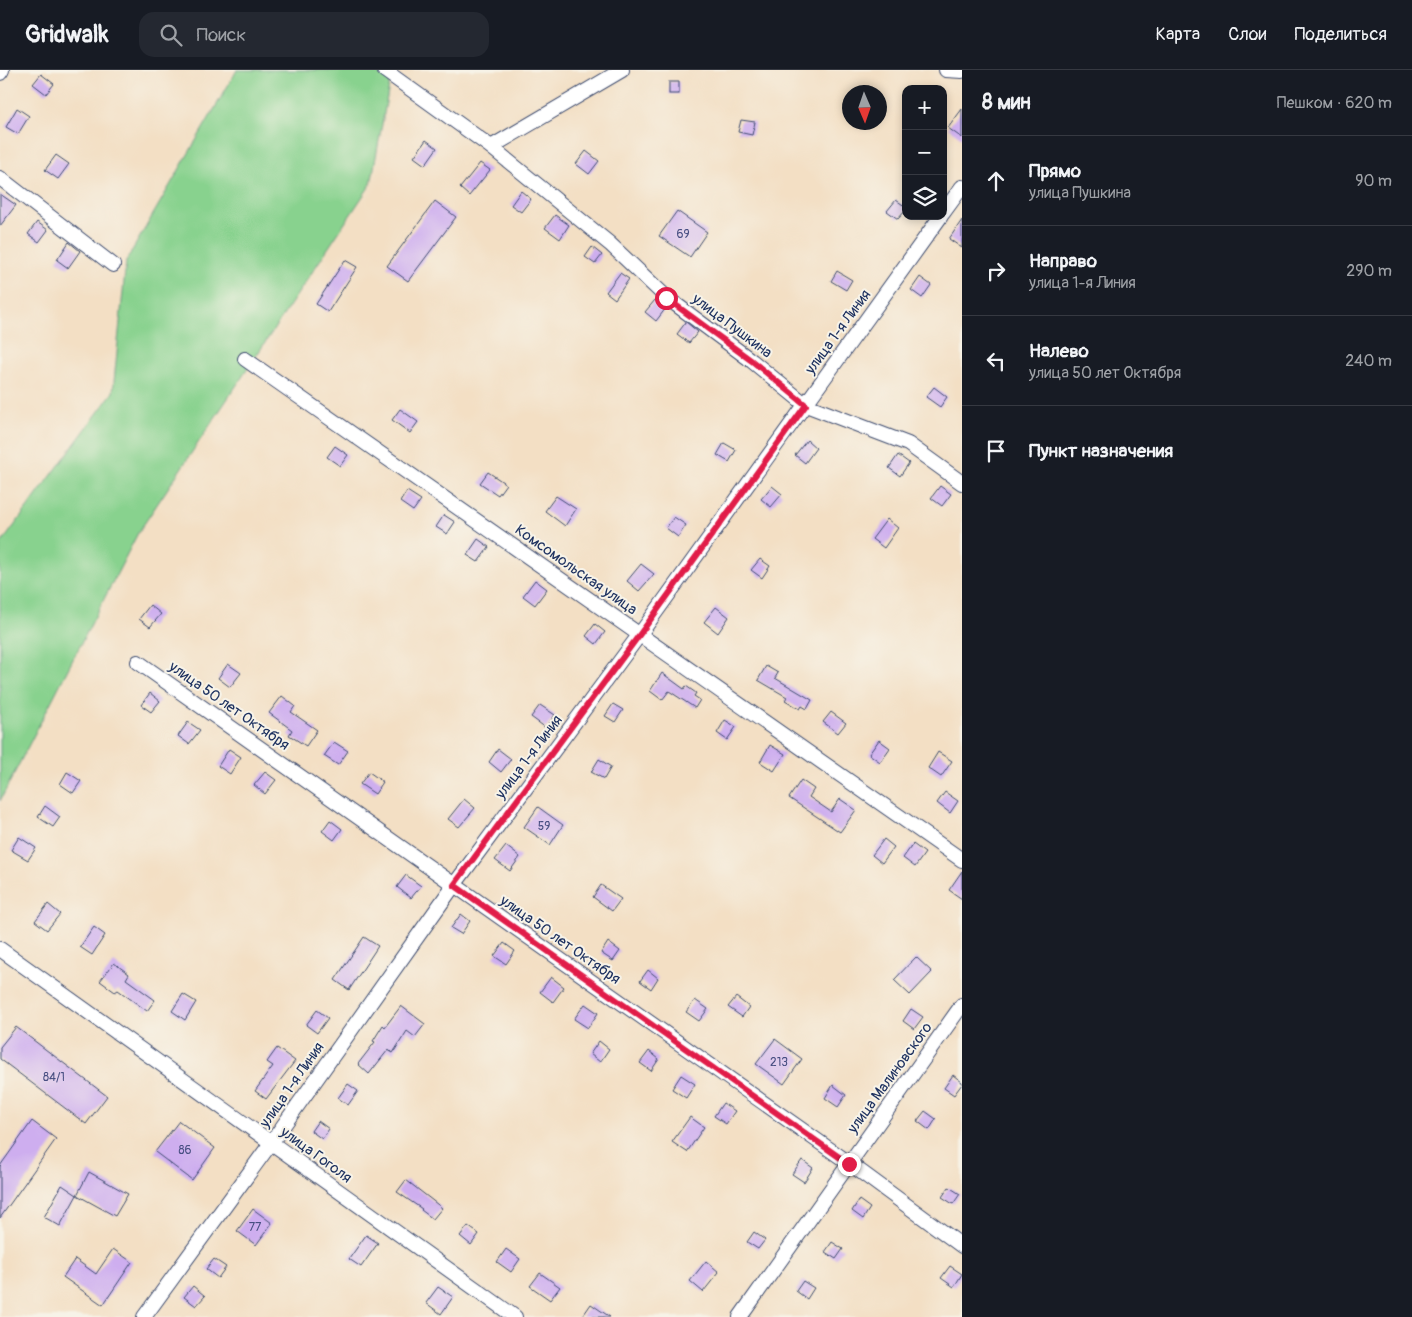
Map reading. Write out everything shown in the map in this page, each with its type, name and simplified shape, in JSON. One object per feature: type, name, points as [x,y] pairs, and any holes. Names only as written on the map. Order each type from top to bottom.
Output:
[{"type":"street","name":"улица Пушкина","points":[[384,70],[492,147],[610,244],[666,298],[752,361],[806,405],[908,444],[962,483]]},
{"type":"street","points":[[492,147],[622,70]]},
{"type":"street","points":[[946,70],[962,71]]},
{"type":"street","points":[[0,178],[113,265]]},
{"type":"street","points":[[947,208],[962,187]]},
{"type":"street","name":"улица 1-я Линия","points":[[144,1317],[271,1143],[454,885],[640,634],[938,220]]},
{"type":"street","name":"Комсомольская улица","points":[[245,359],[962,860]]},
{"type":"street","name":"улица 50 лет Октября","points":[[138,662],[849,1164],[962,1246]]},
{"type":"street","name":"улица Гоголя","points":[[0,950],[515,1317]]},
{"type":"street","name":"улица Малиновского","points":[[740,1317],[962,1005]]},
{"type":"green space","points":[[237,70],[392,70],[371,184],[138,533],[0,801],[0,545],[113,392],[126,261]]},
{"type":"building","points":[[41,74],[54,84],[46,94],[33,84]]},
{"type":"building","points":[[669,82],[679,82],[679,94],[669,94]]},
{"type":"building","points":[[17,108],[29,116],[18,134],[6,127]]},
{"type":"building","points":[[962,109],[962,138],[948,128]]},
{"type":"building","points":[[741,120],[755,122],[752,135],[738,132]]},
{"type":"building","points":[[426,140],[437,148],[425,165],[414,157]]},
{"type":"building","points":[[586,151],[599,161],[589,174],[576,164]]},
{"type":"building","points":[[56,155],[69,164],[58,179],[45,170]]},
{"type":"building","points":[[480,163],[490,170],[469,196],[460,188]]},
{"type":"building","points":[[521,191],[531,199],[521,212],[511,205]]},
{"type":"building","points":[[0,194],[16,205],[0,226]]},
{"type":"building","points":[[896,200],[902,204],[902,214],[898,219],[887,211]]},
{"type":"building","points":[[435,201],[456,217],[408,281],[387,266]]},
{"type":"building","points":[[677,211],[707,232],[690,257],[659,236]]},
{"type":"building","points":[[555,215],[569,225],[560,239],[545,228]]},
{"type":"building","points":[[962,220],[962,248],[949,239]]},
{"type":"building","points":[[37,222],[48,230],[39,242],[28,234]]},
{"type":"building","points":[[69,242],[80,251],[68,268],[57,260]]},
{"type":"building","points":[[592,247],[602,255],[595,264],[585,257]]},
{"type":"building","points":[[345,260],[357,267],[328,312],[316,304]]},
{"type":"building","points":[[837,271],[852,280],[846,290],[831,281]]},
{"type":"building","points":[[620,273],[629,279],[615,299],[606,292]]},
{"type":"building","points":[[920,277],[931,285],[922,298],[911,290]]},
{"type":"building","points":[[655,300],[666,308],[656,321],[645,312]]},
{"type":"building","points":[[686,322],[698,332],[689,343],[677,334]]},
{"type":"building","points":[[934,387],[947,397],[940,407],[926,397]]},
{"type":"building","points":[[400,409],[418,422],[410,433],[392,420]]},
{"type":"building","points":[[807,440],[816,448],[805,463],[795,455]]},
{"type":"building","points":[[724,443],[736,450],[729,462],[717,455]]},
{"type":"building","points":[[335,446],[348,455],[340,466],[327,457]]},
{"type":"building","points":[[898,455],[909,463],[900,476],[889,468]]},
{"type":"building","points":[[488,472],[506,484],[498,495],[480,483]]},
{"type":"building","points":[[772,486],[782,494],[771,507],[761,499]]},
{"type":"building","points":[[940,486],[951,494],[942,506],[931,498]]},
{"type":"building","points":[[407,491],[421,500],[413,511],[400,502]]},
{"type":"building","points":[[556,496],[576,509],[565,526],[545,511]]},
{"type":"building","points":[[444,515],[455,522],[447,534],[436,527]]},
{"type":"building","points":[[674,517],[686,525],[678,537],[666,528]]},
{"type":"building","points":[[887,519],[898,528],[884,548],[872,539]]},
{"type":"building","points":[[478,539],[489,547],[478,562],[467,555]]},
{"type":"building","points":[[760,559],[770,566],[762,578],[751,570]]},
{"type":"building","points":[[641,564],[654,574],[639,591],[627,581]]},
{"type":"building","points":[[535,580],[547,589],[535,605],[523,596]]},
{"type":"building","points":[[150,605],[161,614],[150,627],[139,619]]},
{"type":"building","points":[[716,607],[729,617],[718,633],[704,622]]},
{"type":"building","points":[[595,624],[605,632],[596,644],[586,636]]},
{"type":"building","points":[[228,664],[241,673],[230,687],[218,678]]},
{"type":"building","points":[[766,666],[778,673],[775,678],[812,700],[807,709],[802,706],[800,709],[785,700],[787,697],[758,680]]},
{"type":"building","points":[[662,673],[684,689],[686,686],[696,693],[694,696],[700,700],[695,708],[669,691],[662,700],[650,691]]},
{"type":"building","points":[[150,693],[160,701],[151,712],[141,705]]},
{"type":"building","points":[[282,696],[295,706],[291,712],[317,730],[306,746],[289,735],[292,730],[269,713]]},
{"type":"building","points":[[613,704],[623,710],[615,722],[605,716]]},
{"type":"building","points":[[540,705],[555,715],[546,728],[531,717]]},
{"type":"building","points":[[831,712],[846,723],[838,733],[823,722]]},
{"type":"building","points":[[725,720],[736,727],[727,740],[717,733]]},
{"type":"building","points":[[188,722],[200,730],[189,744],[178,736]]},
{"type":"building","points":[[879,740],[890,748],[880,762],[869,754]]},
{"type":"building","points":[[334,742],[348,751],[338,765],[324,756]]},
{"type":"building","points":[[770,745],[785,754],[774,771],[760,762]]},
{"type":"building","points":[[229,749],[241,757],[230,774],[218,766]]},
{"type":"building","points":[[498,749],[511,759],[501,772],[489,762]]},
{"type":"building","points":[[938,752],[952,761],[941,777],[928,768]]},
{"type":"building","points":[[599,759],[611,767],[604,779],[591,772]]},
{"type":"building","points":[[67,772],[81,781],[73,793],[60,784]]},
{"type":"building","points":[[265,772],[276,780],[265,794],[254,785]]},
{"type":"building","points":[[369,772],[383,782],[375,794],[360,784]]},
{"type":"building","points":[[801,780],[814,789],[809,797],[831,812],[840,799],[856,810],[840,832],[789,798]]},
{"type":"building","points":[[945,792],[958,801],[950,813],[937,803]]},
{"type":"building","points":[[464,799],[475,808],[459,827],[448,819]]},
{"type":"building","points":[[45,806],[60,817],[53,827],[38,817]]},
{"type":"building","points":[[538,807],[563,825],[550,845],[524,827]]},
{"type":"building","points":[[330,820],[342,829],[334,840],[322,831]]},
{"type":"building","points":[[19,837],[36,848],[28,860],[11,850]]},
{"type":"building","points":[[884,839],[894,847],[882,863],[872,855]]},
{"type":"building","points":[[913,844],[925,853],[915,867],[903,858]]},
{"type":"building","points":[[506,846],[520,857],[510,871],[495,860]]},
{"type":"building","points":[[962,871],[962,899],[949,890]]},
{"type":"building","points":[[406,875],[421,886],[411,898],[397,887]]},
{"type":"building","points":[[601,885],[621,899],[612,911],[593,897]]},
{"type":"building","points":[[48,904],[60,914],[47,930],[35,921]]},
{"type":"building","points":[[461,914],[470,921],[461,934],[451,928]]},
{"type":"building","points":[[94,927],[105,935],[92,955],[80,947]]},
{"type":"building","points":[[364,937],[378,946],[349,990],[335,980]]},
{"type":"building","points":[[608,942],[620,951],[613,961],[601,953]]},
{"type":"building","points":[[504,943],[515,951],[506,964],[494,956]]},
{"type":"building","points":[[916,957],[932,972],[910,995],[894,980]]},
{"type":"building","points":[[114,963],[129,974],[126,979],[155,1000],[147,1011],[118,990],[115,992],[100,981]]},
{"type":"building","points":[[648,970],[658,978],[651,989],[640,981]]},
{"type":"building","points":[[551,977],[564,987],[553,1002],[540,992]]},
{"type":"building","points":[[183,994],[196,1002],[185,1020],[172,1011]]},
{"type":"building","points":[[736,997],[749,1007],[742,1017],[728,1007]]},
{"type":"building","points":[[695,1000],[708,1009],[699,1021],[686,1012]]},
{"type":"building","points":[[585,1004],[598,1013],[588,1028],[574,1019]]},
{"type":"building","points":[[401,1006],[425,1024],[415,1037],[407,1031],[393,1053],[388,1050],[369,1074],[358,1064],[375,1042],[373,1041],[383,1025],[385,1027]]},
{"type":"building","points":[[911,1009],[923,1017],[914,1029],[903,1021]]},
{"type":"building","points":[[317,1010],[328,1018],[317,1033],[306,1025]]},
{"type":"building","points":[[16,1027],[107,1096],[86,1124],[0,1059],[0,1047]]},
{"type":"building","points":[[775,1039],[802,1059],[784,1084],[756,1064]]},
{"type":"building","points":[[599,1041],[609,1049],[600,1062],[590,1054]]},
{"type":"building","points":[[277,1048],[295,1061],[266,1099],[255,1091],[273,1066],[267,1062]]},
{"type":"building","points":[[649,1051],[659,1059],[651,1071],[640,1063]]},
{"type":"building","points":[[681,1075],[695,1084],[686,1098],[672,1089]]},
{"type":"building","points":[[953,1075],[962,1082],[954,1095],[944,1088]]},
{"type":"building","points":[[348,1084],[358,1091],[348,1105],[338,1098]]},
{"type":"building","points":[[833,1085],[846,1095],[838,1107],[825,1098]]},
{"type":"building","points":[[723,1103],[735,1111],[726,1124],[714,1116]]},
{"type":"building","points":[[925,1111],[936,1119],[929,1130],[917,1121]]},
{"type":"building","points":[[690,1117],[704,1127],[687,1152],[672,1142]]},
{"type":"building","points":[[32,1121],[56,1139],[0,1218],[0,1166]]},
{"type":"building","points":[[179,1121],[215,1148],[192,1180],[155,1152]]},
{"type":"building","points":[[318,1121],[329,1129],[322,1139],[311,1131]]},
{"type":"building","points":[[802,1160],[813,1168],[804,1182],[792,1174]]},
{"type":"building","points":[[89,1172],[128,1194],[115,1216],[77,1195]]},
{"type":"building","points":[[406,1180],[442,1208],[433,1219],[397,1192]]},
{"type":"building","points":[[62,1185],[77,1195],[60,1226],[44,1217]]},
{"type":"building","points":[[949,1187],[960,1194],[953,1204],[942,1197]]},
{"type":"building","points":[[859,1200],[870,1208],[863,1219],[852,1211]]},
{"type":"building","points":[[253,1209],[272,1223],[256,1245],[237,1231]]},
{"type":"building","points":[[468,1226],[479,1234],[471,1245],[460,1236]]},
{"type":"building","points":[[754,1232],[765,1240],[758,1249],[747,1242]]},
{"type":"building","points":[[366,1235],[378,1243],[361,1267],[349,1259]]},
{"type":"building","points":[[832,1242],[843,1249],[836,1259],[825,1252]]},
{"type":"building","points":[[113,1249],[132,1262],[103,1305],[63,1277],[75,1259],[96,1274]]},
{"type":"building","points":[[506,1249],[520,1259],[511,1272],[497,1262]]},
{"type":"building","points":[[214,1259],[226,1267],[218,1278],[206,1269]]},
{"type":"building","points":[[706,1261],[719,1272],[703,1292],[690,1281]]},
{"type":"building","points":[[950,1266],[962,1274],[954,1287],[941,1278]]},
{"type":"building","points":[[540,1273],[560,1287],[550,1300],[530,1286]]},
{"type":"building","points":[[803,1281],[814,1288],[807,1299],[796,1291]]},
{"type":"building","points":[[193,1286],[205,1296],[196,1306],[184,1297]]},
{"type":"building","points":[[438,1287],[453,1297],[441,1314],[426,1303]]},
{"type":"building","points":[[591,1304],[610,1317],[582,1317]]},
{"type":"route","points":[[666,298],[752,361],[806,405],[640,634],[454,885],[849,1164]]}]
